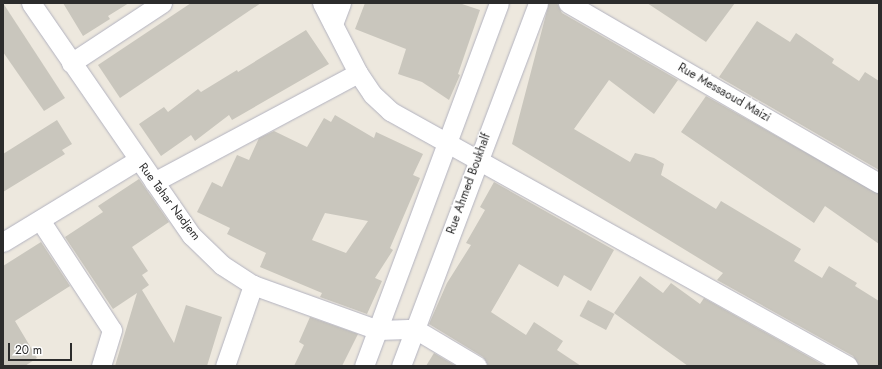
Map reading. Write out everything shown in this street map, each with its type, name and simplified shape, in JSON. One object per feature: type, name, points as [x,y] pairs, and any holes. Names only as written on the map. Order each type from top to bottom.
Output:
[{"type":"street","name":"Rue Tahar Nadjem","points":[[31,3],[191,235],[222,265],[253,285],[378,330],[415,329]]},
{"type":"street","points":[[71,63],[162,3]]},
{"type":"street","points":[[322,3],[358,73],[372,94],[390,111],[478,158],[848,366]]},
{"type":"street","points":[[333,24],[341,3]]},
{"type":"street","points":[[364,366],[499,3]]},
{"type":"street","name":"Rue Ahmed Boukhalf","points":[[401,366],[478,158],[538,3]]},
{"type":"street","name":"Rue Messaoud Maizi","points":[[568,3],[879,183]]},
{"type":"street","points":[[154,182],[358,73]]},
{"type":"street","points":[[3,242],[138,160]]},
{"type":"street","points":[[40,220],[112,330],[101,366]]},
{"type":"street","points":[[225,366],[253,285]]},
{"type":"street","points":[[415,329],[477,366]]},
{"type":"building","points":[[3,3],[65,98],[44,111],[3,52]]},
{"type":"building","points":[[63,3],[129,3],[108,16],[110,19],[83,36]]},
{"type":"building","points":[[191,3],[261,3],[120,98],[98,65]]},
{"type":"building","points":[[365,3],[459,3],[480,10],[458,74],[460,75],[449,100],[422,82],[398,74],[406,49],[355,29]]},
{"type":"building","points":[[549,3],[557,3],[562,13],[678,80],[654,114],[609,80],[574,129],[630,162],[635,153],[654,158],[664,164],[661,175],[716,209],[721,201],[801,249],[794,261],[822,278],[829,266],[857,283],[855,286],[879,301],[879,366],[859,366],[853,356],[717,280],[723,273],[512,144]]},
{"type":"building","points":[[647,3],[735,3],[706,42]]},
{"type":"building","points":[[757,21],[790,42],[796,33],[834,59],[832,63],[859,81],[865,72],[879,81],[879,170],[719,77]]},
{"type":"building","points":[[306,30],[329,64],[232,120],[229,115],[195,141],[191,135],[161,156],[139,124],[164,107],[168,112],[198,89],[201,92],[237,70],[238,72]]},
{"type":"building","points":[[706,96],[879,194],[879,244],[825,206],[814,223],[681,132]]},
{"type":"building","points":[[335,115],[374,138],[376,132],[423,154],[413,175],[420,178],[390,248],[393,250],[375,278],[382,281],[367,314],[320,297],[322,293],[260,267],[266,253],[227,234],[230,228],[197,212],[212,182],[222,187],[237,155],[249,160],[259,138],[274,131],[307,147],[324,118],[331,122]],"holes":[[[325,213],[368,221],[346,253],[312,240]]]},
{"type":"building","points":[[57,120],[72,144],[62,150],[65,154],[3,192],[3,154]]},
{"type":"building","points":[[139,179],[169,222],[132,247],[148,271],[142,275],[149,285],[142,290],[174,343],[186,305],[222,317],[207,366],[115,366],[137,293],[113,309],[65,237],[103,212],[98,206]]},
{"type":"building","points":[[494,182],[614,250],[591,291],[564,275],[558,287],[519,264],[491,312],[526,335],[534,322],[563,341],[557,350],[581,366],[488,366],[483,357],[429,324],[447,283],[471,245],[466,243],[485,210],[480,207]]},
{"type":"building","points":[[41,242],[70,286],[15,321],[37,358],[25,366],[3,366],[3,266]]},
{"type":"building","points":[[640,276],[663,293],[671,283],[700,304],[704,298],[825,366],[688,366],[614,313]]},
{"type":"building","points":[[588,300],[614,314],[606,330],[580,316]]},
{"type":"building","points":[[310,317],[358,334],[342,366],[294,366],[304,345],[299,342]]},
{"type":"building","points":[[434,353],[456,366],[426,366]]}]
